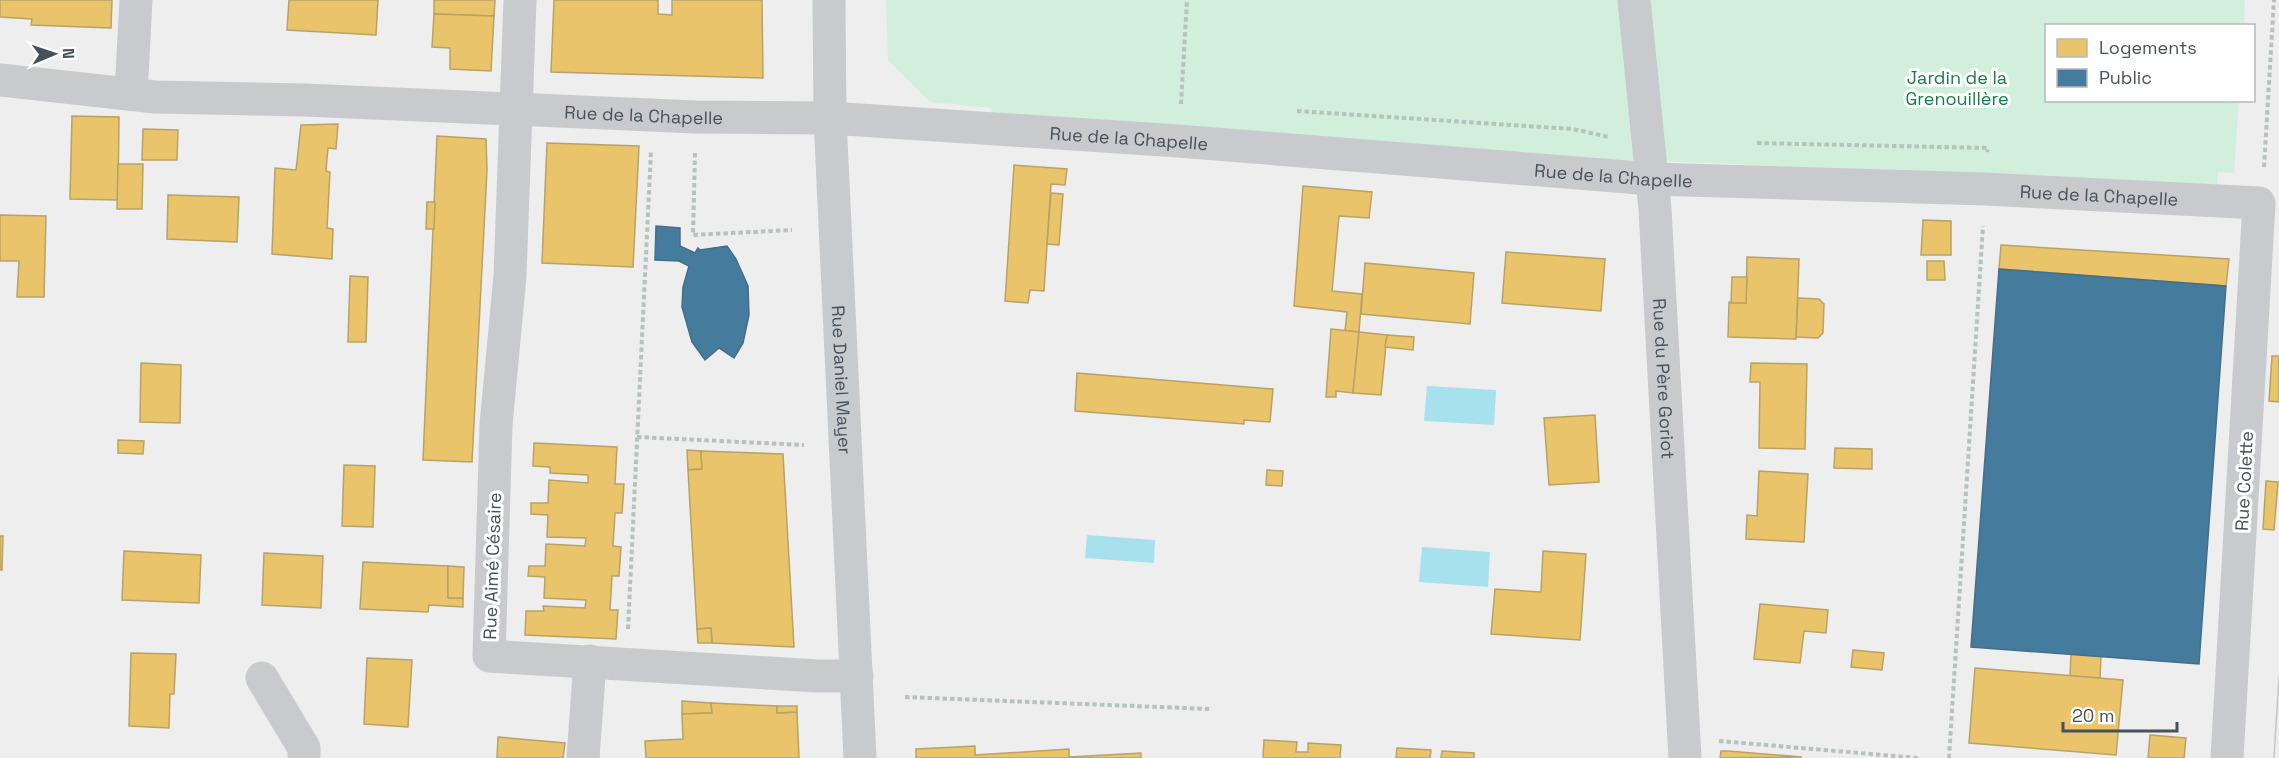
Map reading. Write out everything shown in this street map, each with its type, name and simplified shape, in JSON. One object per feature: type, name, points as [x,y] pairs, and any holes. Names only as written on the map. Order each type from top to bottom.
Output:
[{"type":"main road","name":"Rue Daniel Mayer","points":[[829,0],[830,118],[860,758]]},
{"type":"street","points":[[131,94],[136,0]]},
{"type":"street","points":[[516,109],[520,0]]},
{"type":"street","name":"Rue du Père Goriot","points":[[1634,0],[1652,179],[1685,748]]},
{"type":"street","name":"Rue de la Chapelle","points":[[0,80],[155,97],[305,100],[695,117],[830,118],[1178,141],[1652,179],[1985,189],[2259,203]]},
{"type":"street","name":"Rue Aimé Césaire","points":[[516,109],[510,276],[496,425],[489,656],[817,676],[857,676]]},
{"type":"street","name":"Rue Colette","points":[[2227,758],[2259,203]]},
{"type":"street","points":[[583,758],[590,661]]},
{"type":"street","points":[[262,678],[304,748],[304,758]]},
{"type":"path","points":[[1178,141],[1187,0]]},
{"type":"path","points":[[2264,170],[2274,0]]},
{"type":"path","points":[[1291,111],[1573,129],[1627,141],[1648,140]]},
{"type":"path","points":[[626,663],[653,114]]},
{"type":"path","points":[[695,117],[693,235],[792,230]]},
{"type":"path","points":[[1753,143],[1988,148],[1949,758]]},
{"type":"path","points":[[637,437],[804,445]]},
{"type":"path","points":[[905,697],[1210,709]]},
{"type":"path","points":[[1685,748],[1918,758]]},
{"type":"green space","name":"Jardin de la Grenouillère","points":[[886,0],[2245,0],[2244,24],[2045,24],[2045,102],[2239,102],[2234,173],[2218,172],[2217,186],[1685,162],[1593,160],[992,114],[991,108],[930,102],[888,60]]},
{"type":"water","points":[[1427,386],[1496,390],[1494,425],[1424,421]]},
{"type":"water","points":[[1087,535],[1155,540],[1154,563],[1085,558]]},
{"type":"water","points":[[1422,547],[1490,552],[1488,587],[1419,582]]},
{"type":"building: Logements","points":[[0,0],[112,0],[111,28],[31,25],[32,19],[0,17]]},
{"type":"building: Logements","points":[[289,0],[378,0],[376,35],[287,30]]},
{"type":"building: Logements","points":[[434,0],[495,0],[494,16],[434,14]]},
{"type":"building: Logements","points":[[554,0],[658,0],[658,14],[672,15],[672,0],[762,0],[763,78],[551,72]]},
{"type":"building: Logements","points":[[434,14],[494,16],[491,71],[450,69],[450,48],[432,47]]},
{"type":"building: Logements","points":[[72,116],[119,117],[118,200],[70,199]]},
{"type":"building: Logements","points":[[338,124],[336,149],[328,148],[326,171],[330,172],[327,228],[333,229],[332,259],[272,254],[275,168],[296,170],[301,125]]},
{"type":"building: Logements","points":[[143,129],[178,130],[177,160],[142,160]]},
{"type":"building: Logements","points":[[437,136],[486,139],[487,170],[472,462],[423,460]]},
{"type":"building: Logements","points":[[547,143],[639,146],[633,267],[542,263]]},
{"type":"building: Logements","points":[[118,164],[143,164],[142,209],[117,209]]},
{"type":"building: Logements","points":[[1014,165],[1067,169],[1065,185],[1051,184],[1044,291],[1030,290],[1028,303],[1005,301]]},
{"type":"building: Logements","points":[[1303,186],[1372,192],[1369,218],[1339,216],[1332,291],[1362,294],[1359,332],[1345,331],[1347,312],[1294,306]]},
{"type":"building: Logements","points":[[1051,193],[1063,194],[1059,245],[1047,244]]},
{"type":"building: Logements","points":[[168,195],[239,197],[237,242],[167,239]]},
{"type":"building: Logements","points":[[427,202],[435,202],[434,229],[426,229]]},
{"type":"building: Logements","points":[[0,215],[46,216],[44,297],[17,297],[19,261],[0,261]]},
{"type":"building: Logements","points":[[1923,220],[1951,221],[1951,255],[1921,255]]},
{"type":"building: Logements","points":[[2001,245],[2229,259],[2226,286],[1999,269]]},
{"type":"building: Logements","points":[[1506,252],[1605,259],[1601,311],[1502,303]]},
{"type":"building: Logements","points":[[1747,257],[1799,259],[1796,339],[1728,337],[1729,302],[1746,303]]},
{"type":"building: Logements","points":[[1927,261],[1944,261],[1945,280],[1927,280]]},
{"type":"building: Logements","points":[[1365,263],[1474,273],[1470,324],[1361,314]]},
{"type":"building: Logements","points":[[350,276],[368,277],[366,342],[348,342]]},
{"type":"building: Logements","points":[[1732,277],[1747,277],[1746,303],[1731,303]]},
{"type":"building: Logements","points":[[1798,298],[1819,299],[1824,304],[1823,333],[1818,338],[1796,337]]},
{"type":"building: Logements","points":[[1331,329],[1359,332],[1353,393],[1336,391],[1336,397],[1326,397]]},
{"type":"building: Logements","points":[[1359,332],[1387,335],[1381,395],[1353,393]]},
{"type":"building: Logements","points":[[1387,335],[1414,337],[1413,350],[1385,347]]},
{"type":"building: Logements","points":[[2272,356],[2279,356],[2279,402],[2269,401]]},
{"type":"building: Logements","points":[[141,363],[181,365],[180,423],[140,422]]},
{"type":"building: Logements","points":[[1751,363],[1807,364],[1805,449],[1759,448],[1760,382],[1750,382]]},
{"type":"building: Logements","points":[[1077,373],[1273,389],[1270,422],[1244,420],[1244,424],[1075,411]]},
{"type":"building: Logements","points":[[1595,415],[1599,482],[1549,485],[1544,418]]},
{"type":"building: Logements","points":[[118,440],[144,441],[143,454],[118,453]]},
{"type":"building: Logements","points":[[534,443],[617,447],[615,484],[624,484],[622,513],[615,513],[613,546],[621,547],[619,576],[612,576],[610,610],[618,610],[616,639],[525,635],[526,611],[544,611],[543,606],[585,608],[586,600],[544,598],[545,577],[528,576],[529,566],[545,566],[546,544],[585,546],[586,538],[547,537],[548,515],[531,514],[531,503],[548,503],[549,480],[588,483],[588,475],[550,473],[550,467],[533,466]]},
{"type":"building: Logements","points":[[1835,448],[1872,449],[1872,469],[1834,468]]},
{"type":"building: Logements","points":[[687,450],[701,451],[702,469],[688,470]]},
{"type":"building: Logements","points":[[701,451],[783,454],[794,647],[712,643],[711,628],[697,629],[688,470],[702,469]]},
{"type":"building: Logements","points":[[344,465],[375,466],[373,527],[342,526]]},
{"type":"building: Logements","points":[[1267,470],[1283,471],[1282,486],[1266,485]]},
{"type":"building: Logements","points":[[1759,471],[1808,474],[1804,542],[1746,539],[1747,515],[1757,516]]},
{"type":"building: Logements","points":[[2266,481],[2278,482],[2274,530],[2263,529]]},
{"type":"building: Logements","points":[[0,536],[3,536],[2,570],[0,570]]},
{"type":"building: Logements","points":[[124,551],[201,555],[199,603],[122,600]]},
{"type":"building: Logements","points":[[1543,551],[1586,554],[1580,640],[1491,634],[1495,589],[1541,592]]},
{"type":"building: Logements","points":[[264,553],[323,556],[321,608],[262,605]]},
{"type":"building: Logements","points":[[363,562],[448,566],[448,598],[463,598],[463,607],[429,605],[428,612],[360,609]]},
{"type":"building: Logements","points":[[448,566],[464,567],[463,598],[448,598]]},
{"type":"building: Logements","points":[[1760,604],[1828,610],[1826,633],[1804,631],[1800,663],[1754,659]]},
{"type":"building: Logements","points":[[711,628],[712,643],[698,643],[697,629]]},
{"type":"building: Logements","points":[[1853,650],[1884,653],[1882,670],[1851,667]]},
{"type":"building: Logements","points":[[131,653],[176,654],[174,694],[170,694],[169,728],[129,726]]},
{"type":"building: Logements","points":[[2071,654],[2101,656],[2100,678],[2070,676]]},
{"type":"building: Logements","points":[[367,658],[412,660],[408,727],[364,724]]},
{"type":"building: Logements","points":[[1975,668],[2123,680],[2116,755],[1969,743]]},
{"type":"building: Logements","points":[[682,701],[711,703],[712,713],[682,714]]},
{"type":"building: Logements","points":[[711,703],[777,706],[777,713],[797,712],[799,758],[646,758],[645,741],[683,739],[682,714],[712,713]]},
{"type":"building: Logements","points":[[777,706],[797,706],[797,712],[777,713]]},
{"type":"building: Logements","points":[[2150,735],[2186,738],[2184,758],[2148,758]]},
{"type":"building: Logements","points":[[498,737],[565,743],[563,758],[497,758]]},
{"type":"building: Logements","points":[[1264,740],[1297,742],[1296,752],[1308,752],[1308,743],[1341,745],[1340,758],[1263,758]]},
{"type":"building: Logements","points":[[975,746],[975,755],[1069,749],[1069,757],[1141,753],[1141,758],[916,758],[916,749]]},
{"type":"building: Logements","points":[[1397,748],[1431,750],[1430,758],[1396,758]]},
{"type":"building: Logements","points":[[1442,751],[1474,753],[1474,758],[1441,758]]},
{"type":"building: Logements","points":[[1721,751],[1728,751],[1802,757],[1720,758]]},
{"type":"building: Public","points":[[656,226],[680,228],[680,246],[695,253],[698,248],[700,250],[727,246],[736,259],[748,286],[749,315],[743,343],[734,358],[719,348],[705,360],[692,342],[682,307],[683,287],[689,266],[679,261],[655,260]]},
{"type":"building: Public","points":[[1999,269],[2226,286],[2199,664],[1971,647]]},
{"type":"tram line","points":[[2274,758],[2279,677]]}]
